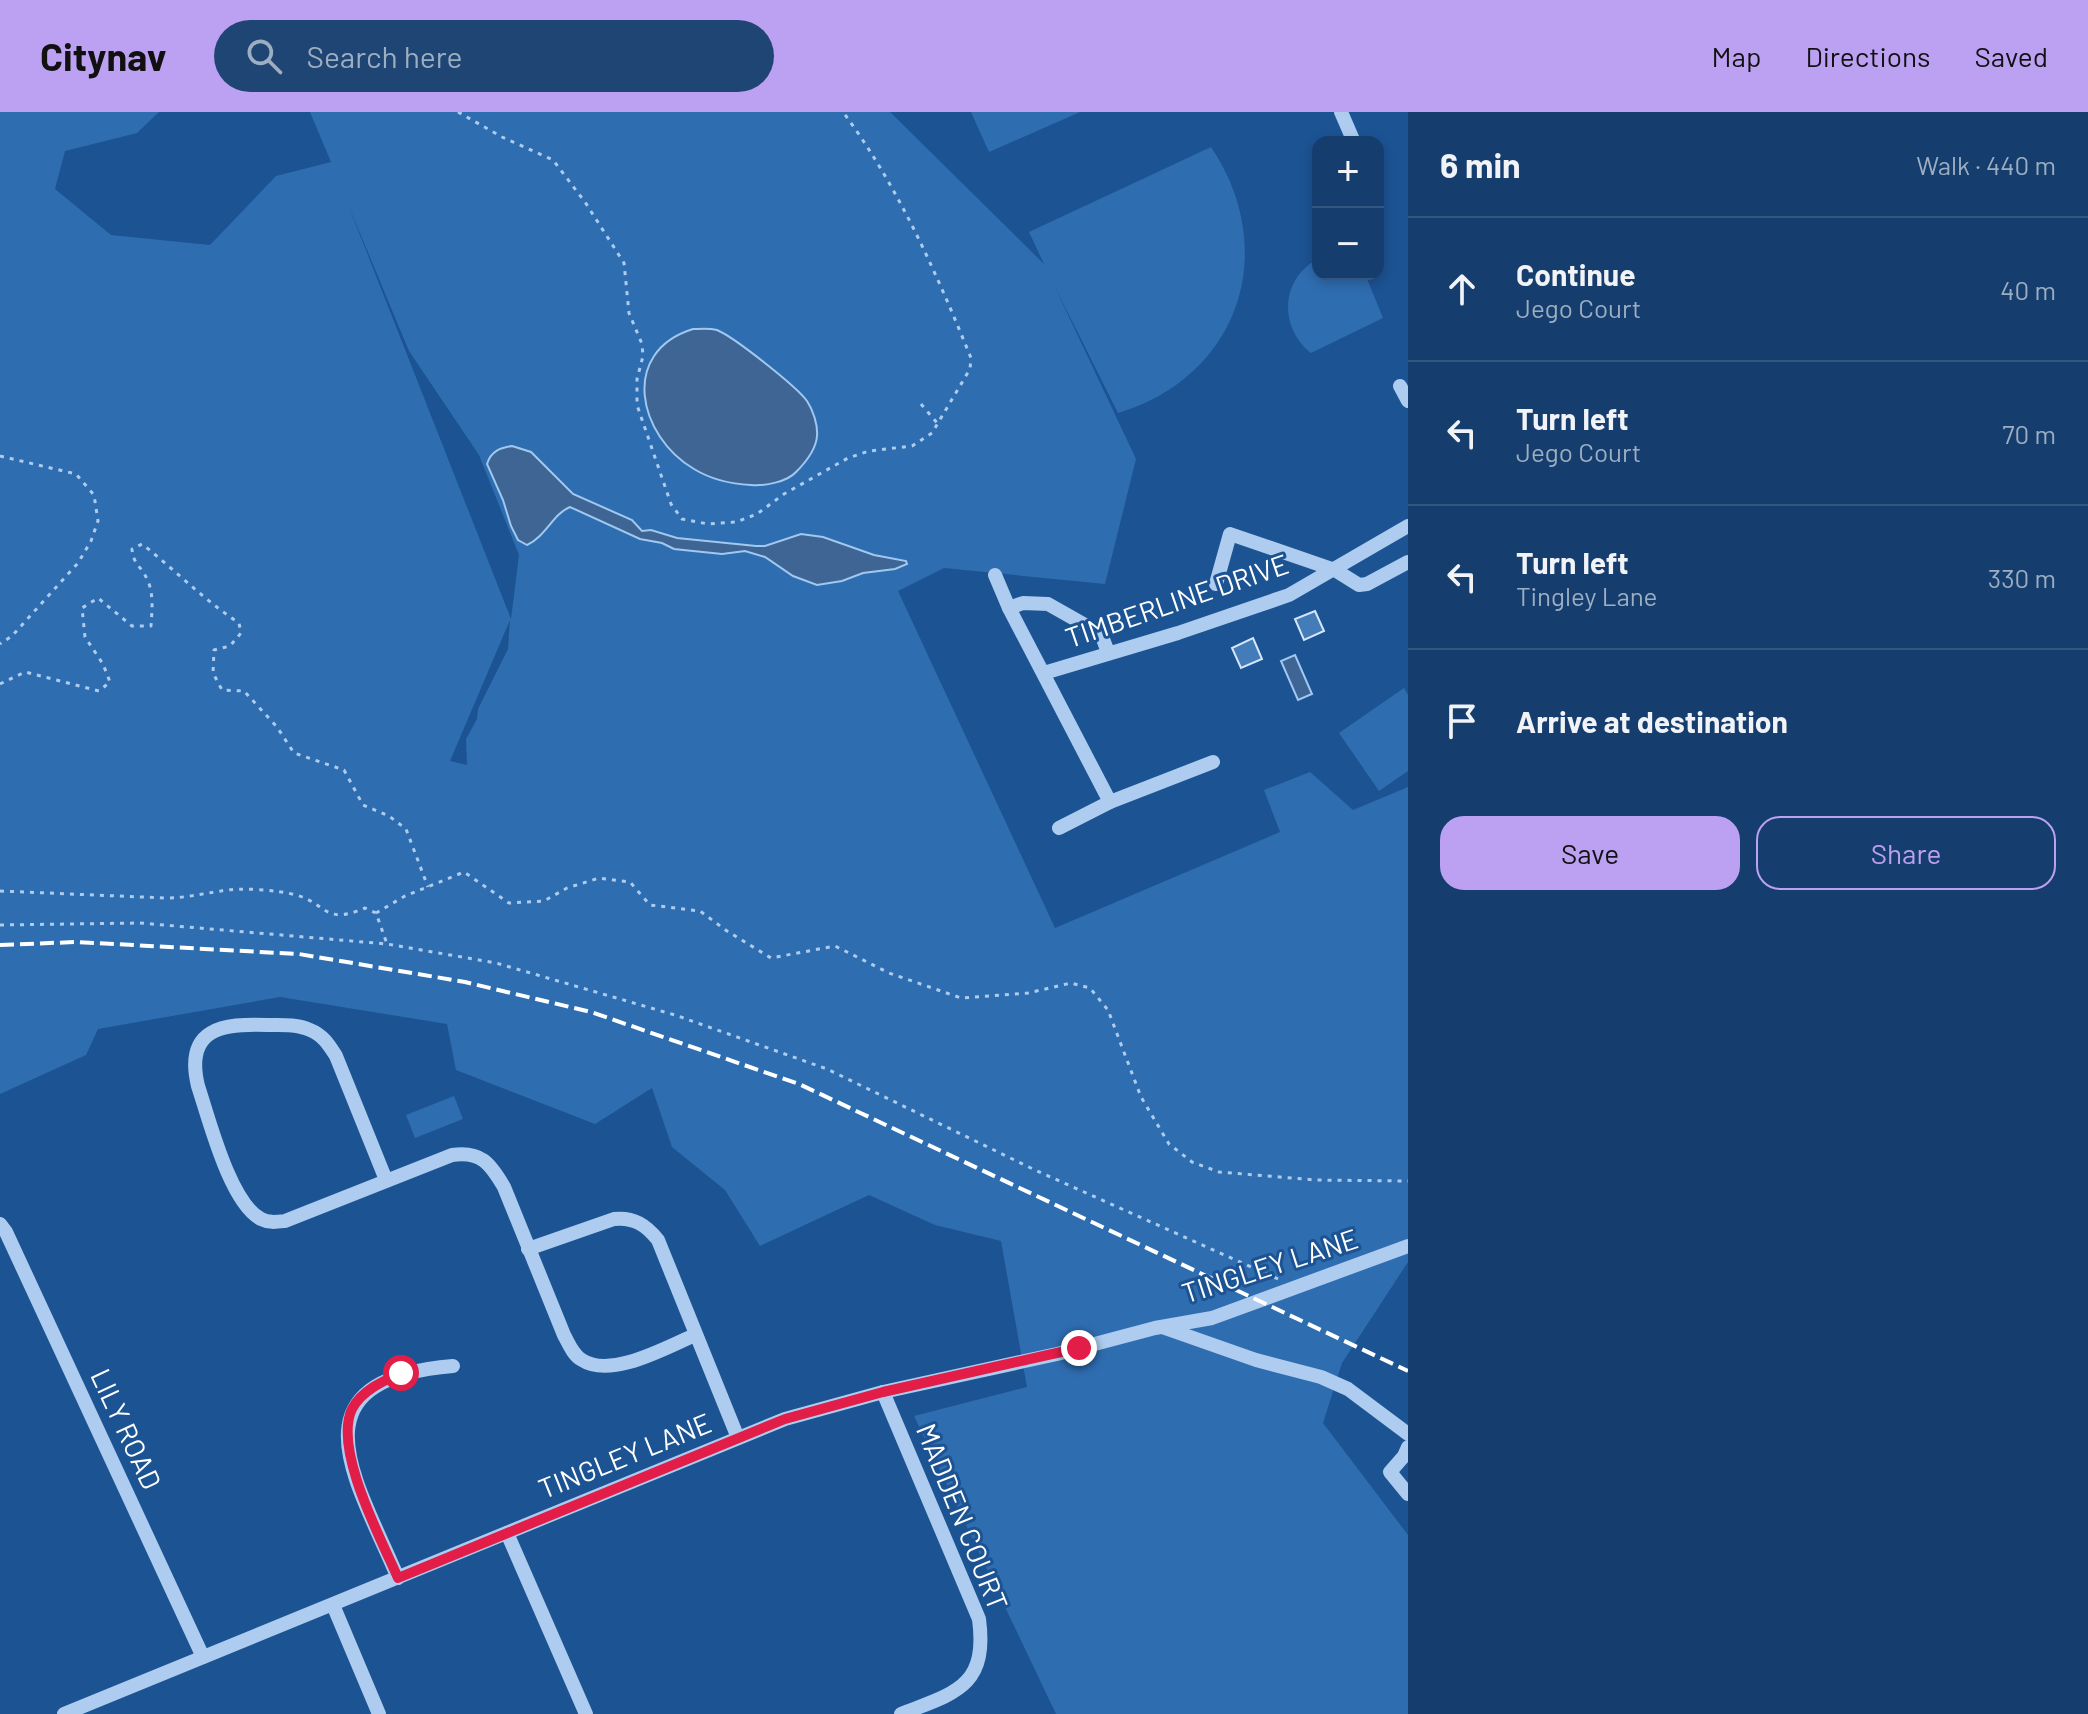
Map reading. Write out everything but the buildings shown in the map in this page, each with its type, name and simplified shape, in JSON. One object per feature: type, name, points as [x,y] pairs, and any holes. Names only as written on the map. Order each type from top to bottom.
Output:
[{"type":"street","points":[[1341,112],[1351,136]]},
{"type":"street","points":[[1400,386],[1408,401]]},
{"type":"street","name":"TIMBERLINE DRIVE","points":[[1044,673],[1178,633],[1289,595],[1408,526]]},
{"type":"street","points":[[1216,584],[1230,534],[1335,570],[1359,585],[1367,584],[1408,562]]},
{"type":"street","points":[[995,575],[1009,608],[1110,802]]},
{"type":"street","points":[[1009,608],[1023,603],[1048,604],[1101,634],[1108,652]]},
{"type":"street","points":[[1059,828],[1110,802],[1213,762]]},
{"type":"street","points":[[386,1180],[336,1056],[325,1039],[297,1025],[240,1024],[225,1025],[201,1043],[193,1069],[235,1191],[249,1211],[271,1222],[285,1221],[452,1155],[472,1154],[494,1169],[504,1187],[564,1335],[581,1360],[595,1366],[621,1365],[695,1335]]},
{"type":"street","points":[[528,1249],[614,1219],[638,1221],[658,1240],[738,1438]]},
{"type":"street","name":"LILY ROAD","points":[[0,1224],[203,1657]]},
{"type":"street","name":"TINGLEY LANE","points":[[64,1714],[785,1419],[883,1392],[1212,1318],[1408,1246]]},
{"type":"street","points":[[1162,1327],[1256,1360],[1321,1377],[1348,1389],[1408,1434]]},
{"type":"street","points":[[398,1578],[356,1478],[348,1449],[347,1425],[353,1407],[382,1381],[401,1373],[453,1366]]},
{"type":"street","name":"MADDEN COURT","points":[[883,1392],[979,1619],[982,1644],[969,1681],[953,1693],[901,1714]]},
{"type":"street","points":[[1407,1453],[1390,1472],[1408,1494]]},
{"type":"street","points":[[507,1533],[586,1714]]},
{"type":"street","points":[[333,1605],[379,1714]]},
{"type":"path","points":[[458,112],[502,137],[553,160],[585,202],[624,263],[629,313],[642,344],[637,405],[671,504],[682,519],[708,524],[736,522],[757,514],[784,494],[848,458],[869,451],[912,446],[932,433],[970,369],[971,358],[922,247],[887,177],[843,112]]},
{"type":"path","points":[[921,404],[938,424]]},
{"type":"path","points":[[0,456],[76,474],[94,495],[98,521],[78,563],[12,636],[0,644]]},
{"type":"path","points":[[0,684],[25,672],[99,691],[110,682],[103,664],[85,637],[82,608],[98,598],[132,626],[151,626],[152,599],[147,578],[133,560],[132,549],[142,544],[191,584],[209,604],[239,623],[241,633],[230,646],[214,650],[213,673],[222,690],[244,691],[277,727],[294,753],[344,770],[363,805],[389,816],[406,829],[428,887]]},
{"type":"path","points":[[376,913],[464,872],[509,903],[544,901],[567,888],[599,878],[630,882],[650,905],[700,911],[771,958],[835,946],[889,973],[961,998],[1028,993],[1071,983],[1090,988],[1108,1010],[1141,1097],[1169,1144],[1192,1162],[1219,1172],[1316,1180],[1408,1181]]},
{"type":"path","points":[[0,891],[165,898],[191,898],[223,890],[298,895],[325,913],[348,915],[365,908],[376,913],[387,944]]},
{"type":"path","points":[[0,925],[140,923],[387,944],[496,963],[675,1015],[827,1069],[1035,1170],[1297,1287]]},
{"type":"shaded area","points":[[0,112],[159,112],[137,133],[65,151],[55,189],[111,235],[210,245],[276,176],[331,162],[310,112],[890,112],[1044,264],[1029,232],[1211,147],[1232,187],[1243,227],[1244,267],[1236,306],[1219,340],[1193,371],[1160,396],[1118,413],[1054,285],[1136,459],[1105,584],[944,568],[898,591],[1055,928],[1280,832],[1264,790],[1310,772],[1353,810],[1408,787],[1408,1262],[1342,1363],[1323,1423],[1408,1535],[1408,1714],[1056,1714],[914,1416],[1027,1387],[1001,1241],[935,1225],[869,1195],[760,1246],[725,1190],[672,1147],[652,1088],[595,1124],[456,1070],[447,1024],[280,997],[98,1029],[86,1055],[0,1094]],"holes":[[[347,202],[409,351],[479,455],[519,555],[511,619]],[[510,620],[508,649],[466,739],[467,765],[450,761]]]},
{"type":"shaded area","points":[[971,112],[1080,112],[989,152]]},
{"type":"shaded area","points":[[1312,263],[1312,280],[1367,280],[1383,318],[1311,353],[1293,330],[1288,304],[1296,278]]},
{"type":"shaded area","points":[[693,329],[714,329],[725,334],[778,374],[807,401],[816,422],[816,441],[807,460],[792,475],[763,485],[721,481],[694,469],[675,454],[660,436],[650,416],[645,395],[646,375],[654,356],[670,340]]},
{"type":"shaded area","points":[[512,446],[531,452],[573,494],[632,520],[642,531],[756,546],[801,534],[823,537],[874,555],[906,561],[907,564],[817,585],[793,576],[765,557],[745,551],[722,554],[674,549],[640,539],[570,507],[527,545],[518,540],[511,526],[487,464],[496,451]]},
{"type":"shaded area","points":[[1295,655],[1312,694],[1298,700],[1281,661]]},
{"type":"shaded area","points":[[1404,688],[1408,695],[1408,771],[1379,791],[1339,733]]},
{"type":"shaded area","points":[[454,1096],[463,1119],[415,1138],[406,1115]]},
{"type":"railway","points":[[0,945],[76,942],[299,954],[465,982],[591,1012],[799,1084],[1408,1371]]},
{"type":"route","points":[[401,1373],[382,1381],[364,1394],[353,1407],[347,1425],[348,1449],[356,1478],[398,1578],[785,1419],[883,1392],[1079,1348]]}]
